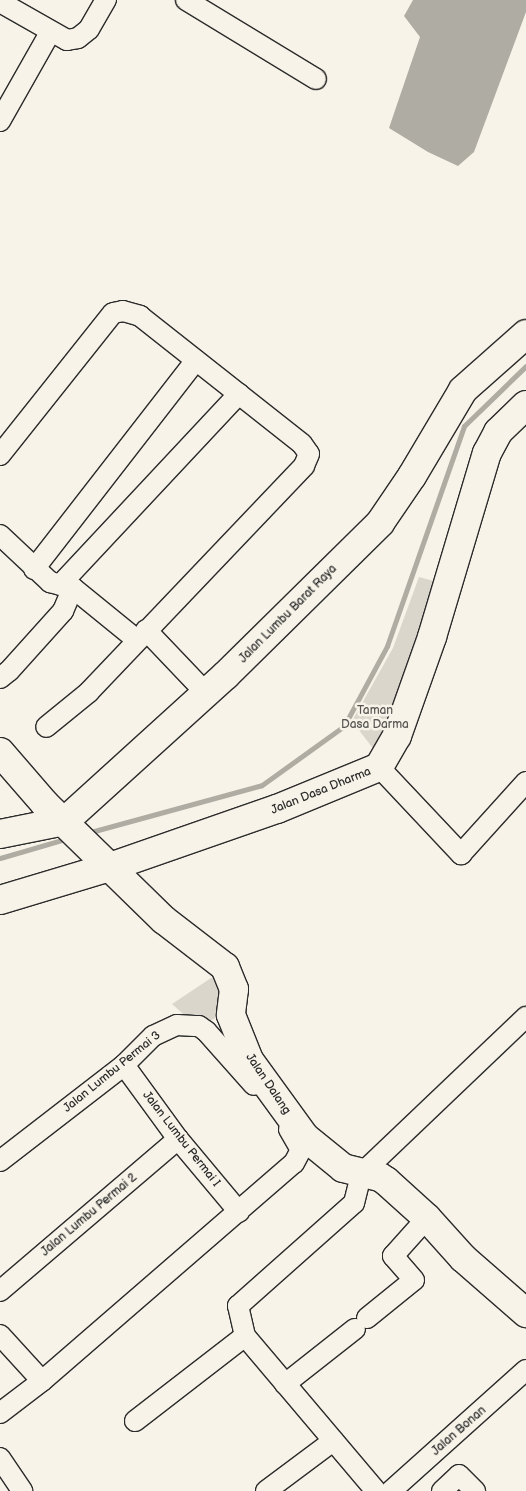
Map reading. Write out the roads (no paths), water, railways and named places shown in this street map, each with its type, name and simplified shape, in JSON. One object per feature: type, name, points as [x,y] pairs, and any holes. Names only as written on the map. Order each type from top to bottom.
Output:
[{"type":"street","points":[[0,2],[67,40],[78,38],[89,29],[106,0]]},
{"type":"street","points":[[186,0],[316,79]]},
{"type":"street","points":[[1,117],[51,31]]},
{"type":"street","points":[[0,455],[113,313],[123,310],[140,316],[302,444],[309,454],[307,460],[89,692],[46,727]]},
{"type":"street","name":"Jalan Lumbu Barat Raya","points":[[70,826],[380,523],[412,476],[463,390],[526,334]]},
{"type":"street","points":[[34,568],[196,360]]},
{"type":"street","points":[[0,678],[63,611],[66,587],[239,394]]},
{"type":"street","name":"Jalan Dasa Dharma","points":[[0,900],[101,859],[277,809],[379,768],[397,736],[432,637],[487,453],[498,432],[526,404]]},
{"type":"street","points":[[0,535],[50,582],[66,587],[141,635],[206,693]]},
{"type":"street","name":"Jalan Dalang","points":[[0,752],[45,804],[70,826],[164,920],[225,967],[234,989],[230,1015],[249,1060],[305,1137],[343,1168],[380,1177],[427,1218],[463,1258],[526,1313]]},
{"type":"street","points":[[379,768],[461,854],[526,782]]},
{"type":"street","points":[[0,834],[70,826]]},
{"type":"street","points":[[376,1491],[245,1336],[238,1314],[241,1300],[354,1203],[362,1174],[526,1017]]},
{"type":"street","name":"Jalan Lumbu Permai 3","points":[[0,1161],[124,1065],[163,1030],[177,1026],[199,1026],[265,1097],[301,1150],[294,1163],[239,1212]]},
{"type":"street","name":"Jalan Lumbu Permai I","points":[[124,1065],[178,1139],[239,1212]]},
{"type":"street","name":"Jalan Lumbu Permai 2","points":[[0,1291],[178,1139]]},
{"type":"street","points":[[0,1413],[42,1381],[239,1212]]},
{"type":"street","points":[[284,1384],[414,1280],[393,1256],[427,1218]]},
{"type":"street","points":[[0,1335],[42,1381]]},
{"type":"street","points":[[135,1421],[245,1336]]},
{"type":"street","name":"Jalan Bonan","points":[[391,1491],[526,1370]]},
{"type":"street","points":[[266,1491],[334,1441]]},
{"type":"street","points":[[0,1458],[22,1491]]},
{"type":"street","points":[[442,1491],[460,1475],[474,1491]]},
{"type":"waterway","points":[[87,833],[262,785],[344,726],[387,646],[464,426],[526,366]]},
{"type":"waterway","points":[[0,858],[69,838]]},
{"type":"park label","name":"Taman Dasa Darma","points":[[375,718]]}]
